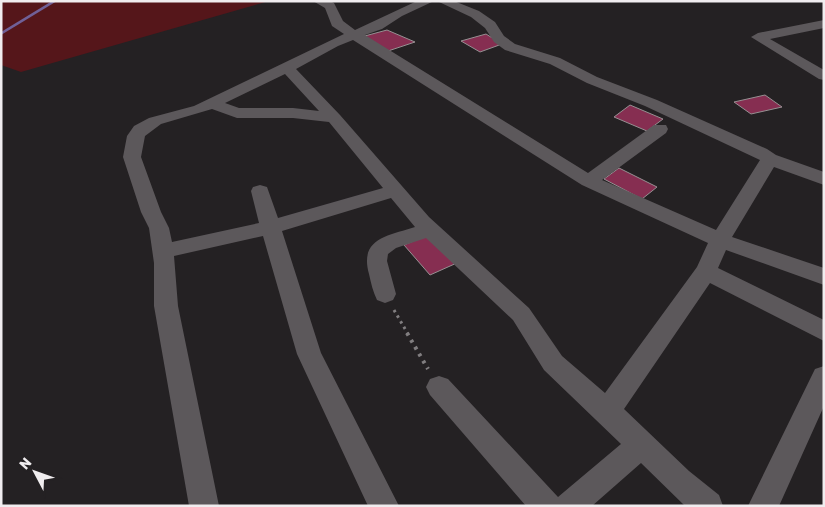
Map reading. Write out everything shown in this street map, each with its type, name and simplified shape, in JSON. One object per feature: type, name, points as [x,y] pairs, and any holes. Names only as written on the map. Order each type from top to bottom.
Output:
[{"type":"street","points":[[319,1],[330,6],[337,23],[551,160],[589,181],[720,240],[824,277]]},
{"type":"street","points":[[204,506],[166,306],[163,251],[159,228],[151,212],[132,157],[136,136],[140,130],[155,121],[200,108],[287,68],[317,51],[378,26],[398,13],[428,1]]},
{"type":"street","points":[[443,1],[475,14],[495,31],[499,39],[510,47],[563,64],[592,80],[660,107],[761,153],[770,159],[824,179]]},
{"type":"street","points":[[822,26],[758,37],[824,76]]},
{"type":"street","points":[[287,68],[334,118],[395,191],[430,229],[521,314],[553,363],[708,506]]},
{"type":"street","points":[[210,103],[237,113],[293,113],[334,118]]},
{"type":"street","points":[[589,181],[660,129]]},
{"type":"street","points":[[607,411],[706,271],[720,240],[770,159]]},
{"type":"street","points":[[260,190],[309,354],[384,506]]},
{"type":"street","points":[[163,251],[271,227],[395,191]]},
{"type":"street","points":[[384,294],[376,262],[378,251],[388,243],[430,229]]},
{"type":"street","points":[[706,271],[824,331]]},
{"type":"street","points":[[763,506],[824,377]]},
{"type":"street","points":[[439,387],[546,506]]},
{"type":"street","points":[[569,506],[642,445]]},
{"type":"path","points":[[384,294],[439,387]]},
{"type":"shaded area","points":[[1,1],[269,1],[21,72],[1,65]]},
{"type":"building","points":[[387,30],[415,42],[385,52],[361,37]]},
{"type":"building","points":[[486,34],[502,44],[480,52],[461,41]]},
{"type":"building","points":[[765,95],[782,107],[751,114],[734,102]]},
{"type":"building","points":[[630,105],[663,119],[647,131],[614,117]]},
{"type":"building","points":[[619,168],[657,187],[642,199],[604,179]]},
{"type":"building","points":[[432,233],[459,262],[430,275],[404,245]]},
{"type":"waterway","points":[[1,34],[55,1]]}]
